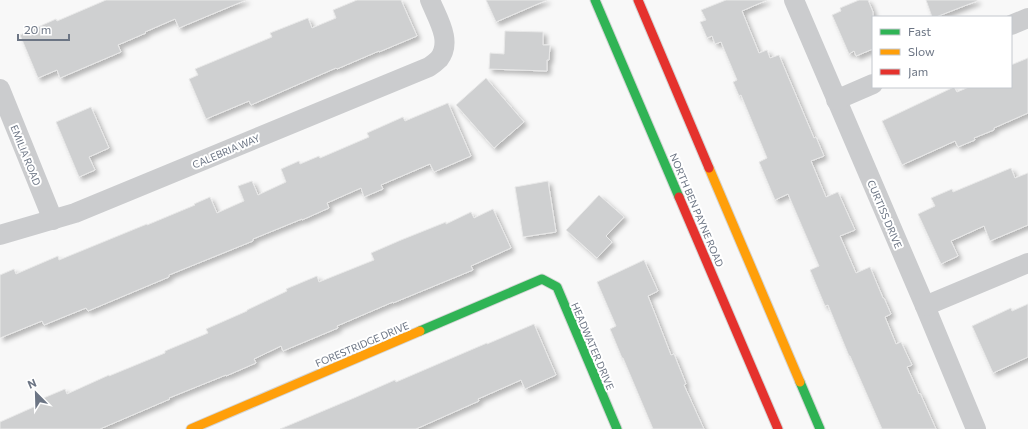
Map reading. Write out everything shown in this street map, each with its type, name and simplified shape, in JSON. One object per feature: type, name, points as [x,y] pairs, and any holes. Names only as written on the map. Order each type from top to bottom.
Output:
[{"type":"street","name":"CALEBRIA WAY","points":[[0,234],[76,213],[429,67],[438,60],[443,52],[445,43],[444,34],[430,0]]},
{"type":"street","name":"NORTH BEN PAYNE ROAD","points":[[595,0],[778,429]]},
{"type":"street","points":[[638,0],[820,429]]},
{"type":"street","name":"CURTISS DRIVE","points":[[794,0],[976,429]]},
{"type":"street","points":[[1012,25],[1028,18]]},
{"type":"street","points":[[836,100],[872,84]]},
{"type":"street","name":"EMILIA ROAD","points":[[0,89],[53,220]]},
{"type":"street","points":[[925,306],[1028,262]]},
{"type":"street","name":"FORESTRIDGE DRIVE","points":[[191,429],[542,279]]},
{"type":"street","name":"HEADWATER DRIVE","points":[[542,279],[557,287],[617,429]]},
{"type":"building","points":[[106,0],[246,0],[179,28],[175,19],[118,45],[121,52],[60,78],[57,70],[38,78],[20,35],[56,19],[57,21]]},
{"type":"building","points":[[357,0],[401,0],[417,36],[337,69],[336,68],[251,105],[249,101],[206,119],[189,79],[198,75],[195,69],[272,37],[270,33],[308,18],[312,28],[336,18],[333,10]]},
{"type":"building","points":[[486,0],[547,0],[496,22]]},
{"type":"building","points":[[726,0],[767,0],[742,11],[759,53],[767,50],[770,58],[779,55],[814,138],[816,137],[824,156],[811,161],[826,197],[838,192],[855,230],[840,236],[856,273],[870,267],[891,314],[885,317],[896,344],[901,342],[912,365],[907,367],[936,429],[882,429],[828,305],[825,306],[810,270],[819,266],[788,194],[775,200],[759,162],[767,158],[741,95],[739,96],[733,82],[737,80],[721,42],[715,44],[712,36],[707,38],[700,22],[706,20],[701,10]]},
{"type":"building","points":[[859,0],[868,0],[873,12],[872,49],[856,56],[854,51],[849,54],[832,15],[841,11],[840,8]]},
{"type":"building","points":[[926,0],[977,0],[939,16],[932,16]]},
{"type":"building","points":[[505,31],[543,32],[543,45],[550,45],[549,60],[547,60],[547,71],[489,69],[490,53],[504,54]]},
{"type":"building","points":[[1028,58],[1028,113],[974,138],[975,140],[958,147],[955,141],[902,165],[882,121],[952,88],[955,88],[957,92],[967,88],[1012,88],[1012,65]]},
{"type":"building","points":[[486,78],[524,122],[494,148],[456,105]]},
{"type":"building","points":[[448,103],[471,156],[434,172],[430,164],[381,185],[383,189],[364,197],[361,188],[327,203],[329,208],[253,239],[253,241],[169,275],[169,277],[88,311],[86,308],[44,325],[42,321],[0,338],[0,275],[14,269],[16,274],[58,256],[59,260],[195,205],[194,204],[210,197],[217,213],[244,201],[238,186],[252,181],[258,195],[286,182],[281,169],[299,161],[300,164],[319,156],[320,158],[369,137],[367,133],[403,117],[405,121]]},
{"type":"building","points":[[91,107],[109,148],[89,157],[95,170],[79,177],[56,122]]},
{"type":"building","points":[[1011,168],[1015,178],[1028,173],[1028,225],[990,241],[984,226],[951,241],[958,256],[941,264],[918,214],[935,206],[931,198],[952,189],[953,192]]},
{"type":"building","points":[[548,181],[556,232],[523,237],[515,187]]},
{"type":"building","points":[[599,195],[624,217],[606,236],[612,242],[597,258],[566,230]]},
{"type":"building","points":[[493,209],[511,248],[471,266],[473,270],[393,302],[337,326],[338,328],[283,351],[281,346],[254,359],[256,363],[169,398],[170,399],[100,429],[0,429],[0,422],[36,406],[34,402],[65,389],[67,394],[109,375],[165,353],[165,351],[208,333],[206,329],[287,291],[286,289],[317,276],[319,282],[374,260],[371,253],[401,240],[446,222],[446,224],[471,212],[474,218]]},
{"type":"building","points":[[644,260],[658,291],[648,296],[671,355],[674,354],[686,384],[684,385],[704,429],[653,429],[610,329],[616,326],[597,282]]},
{"type":"building","points":[[1028,304],[1028,357],[993,373],[972,326],[1011,308],[1012,311]]},
{"type":"building","points":[[534,324],[556,375],[525,389],[521,380],[478,399],[479,401],[416,429],[280,429],[395,380],[396,382]]},
{"type":"traffic: fast","points":[[595,0],[679,197]]},
{"type":"traffic: fast","points":[[420,331],[542,279],[557,287],[617,429]]},
{"type":"traffic: fast","points":[[800,382],[820,429]]},
{"type":"traffic: slow","points":[[709,168],[800,382]]},
{"type":"traffic: slow","points":[[191,429],[420,331]]},
{"type":"traffic: jam","points":[[638,0],[709,168]]},
{"type":"traffic: jam","points":[[679,197],[778,429]]}]
